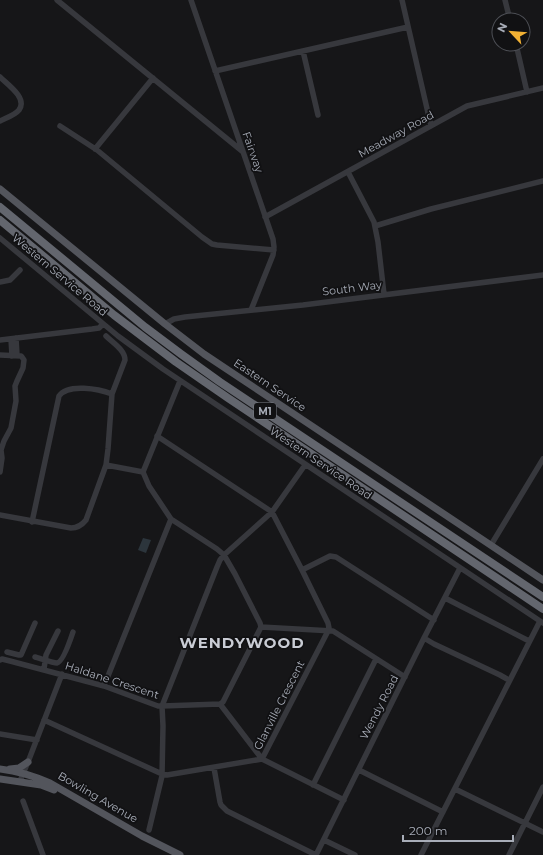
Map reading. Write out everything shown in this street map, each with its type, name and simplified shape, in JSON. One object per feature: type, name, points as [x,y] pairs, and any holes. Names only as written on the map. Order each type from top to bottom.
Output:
[{"type":"highway","name":"M1","points":[[0,207],[139,322],[181,354],[220,382],[543,597]]},
{"type":"highway","name":"M1","points":[[0,220],[114,315],[176,362],[233,402],[543,609]]},
{"type":"main road","name":"Eastern Service","points":[[0,188],[165,324],[204,354],[543,580]]},
{"type":"main road","points":[[2,769],[19,768],[28,763],[35,777]]},
{"type":"main road","name":"Bowling Avenue","points":[[2,769],[23,773],[56,786],[142,836],[180,855]]},
{"type":"main road","name":"Bowling Avenue","points":[[0,779],[41,785],[57,791],[73,798],[174,855]]},
{"type":"street","points":[[57,0],[242,152]]},
{"type":"street","name":"Fairway","points":[[191,0],[242,152],[273,238],[274,250],[272,259],[251,310]]},
{"type":"street","points":[[402,0],[431,126]]},
{"type":"street","points":[[506,0],[508,12]]},
{"type":"street","points":[[215,71],[408,27]]},
{"type":"street","points":[[304,51],[318,115]]},
{"type":"street","points":[[518,52],[527,92]]},
{"type":"street","points":[[0,77],[19,96],[21,103],[18,111],[0,121]]},
{"type":"street","points":[[95,149],[153,78]]},
{"type":"street","name":"Meadway Road","points":[[265,217],[470,105],[543,88]]},
{"type":"street","points":[[60,126],[95,149],[212,244],[274,250]]},
{"type":"street","points":[[348,172],[372,217],[375,226],[384,294]]},
{"type":"street","points":[[375,226],[431,209],[543,181]]},
{"type":"street","name":"Western Service Road","points":[[0,238],[133,348],[305,465],[541,622]]},
{"type":"street","points":[[0,282],[10,280],[20,270]]},
{"type":"street","name":"South Way","points":[[165,324],[178,318],[543,275]]},
{"type":"street","points":[[0,340],[95,329],[99,328],[103,324]]},
{"type":"street","points":[[0,515],[71,528],[78,528],[84,523],[106,465],[112,394],[125,358],[122,352],[106,336]]},
{"type":"street","points":[[14,338],[15,355]]},
{"type":"street","points":[[0,355],[15,355],[22,356],[23,358],[22,372],[16,381],[15,386],[16,401],[11,428],[2,448],[0,472]]},
{"type":"street","points":[[142,472],[180,380]]},
{"type":"street","points":[[32,522],[59,396],[66,390],[82,389],[93,389],[112,394]]},
{"type":"street","points":[[158,436],[272,512],[328,623],[328,630]]},
{"type":"street","points":[[491,546],[543,459]]},
{"type":"street","points":[[106,465],[142,472]]},
{"type":"street","points":[[149,830],[162,774],[162,706],[217,567],[224,555],[272,512],[305,465]]},
{"type":"street","points":[[142,472],[149,486],[171,519],[224,555],[239,580],[261,627],[223,701],[220,704],[262,760],[344,800]]},
{"type":"street","points":[[104,686],[171,519]]},
{"type":"street","points":[[302,570],[330,556],[336,557],[434,620]]},
{"type":"street","name":"Wendy Road","points":[[316,855],[460,568]]},
{"type":"street","points":[[445,598],[529,641]]},
{"type":"street","points":[[422,855],[509,680],[529,641],[541,622]]},
{"type":"street","points":[[0,650],[21,655],[35,623]]},
{"type":"street","points":[[261,627],[333,631],[340,634],[405,677]]},
{"type":"street","name":"Glanville Crescent","points":[[44,720],[162,774],[169,775],[262,760],[328,630]]},
{"type":"street","points":[[44,669],[46,655],[58,631]]},
{"type":"street","points":[[35,657],[58,663],[61,660],[73,632]]},
{"type":"street","points":[[424,638],[509,680]]},
{"type":"street","points":[[2,660],[7,652]]},
{"type":"street","points":[[313,785],[376,659]]},
{"type":"street","name":"Haldane Crescent","points":[[2,660],[44,669],[104,686],[154,705],[220,704]]},
{"type":"street","points":[[20,781],[62,674]]},
{"type":"street","points":[[0,734],[37,740]]},
{"type":"street","points":[[214,768],[220,802],[226,811],[316,855]]},
{"type":"street","points":[[359,770],[443,812]]},
{"type":"street","points":[[509,855],[543,787]]},
{"type":"street","points":[[455,788],[543,832]]},
{"type":"street","points":[[23,801],[43,855]]},
{"type":"street","points":[[324,840],[355,855]]},
{"type":"shaded area","points":[[143,538],[151,540],[146,553],[138,550]]},
{"type":"district","name":"WENDYWOOD","points":[[242,643]]}]
